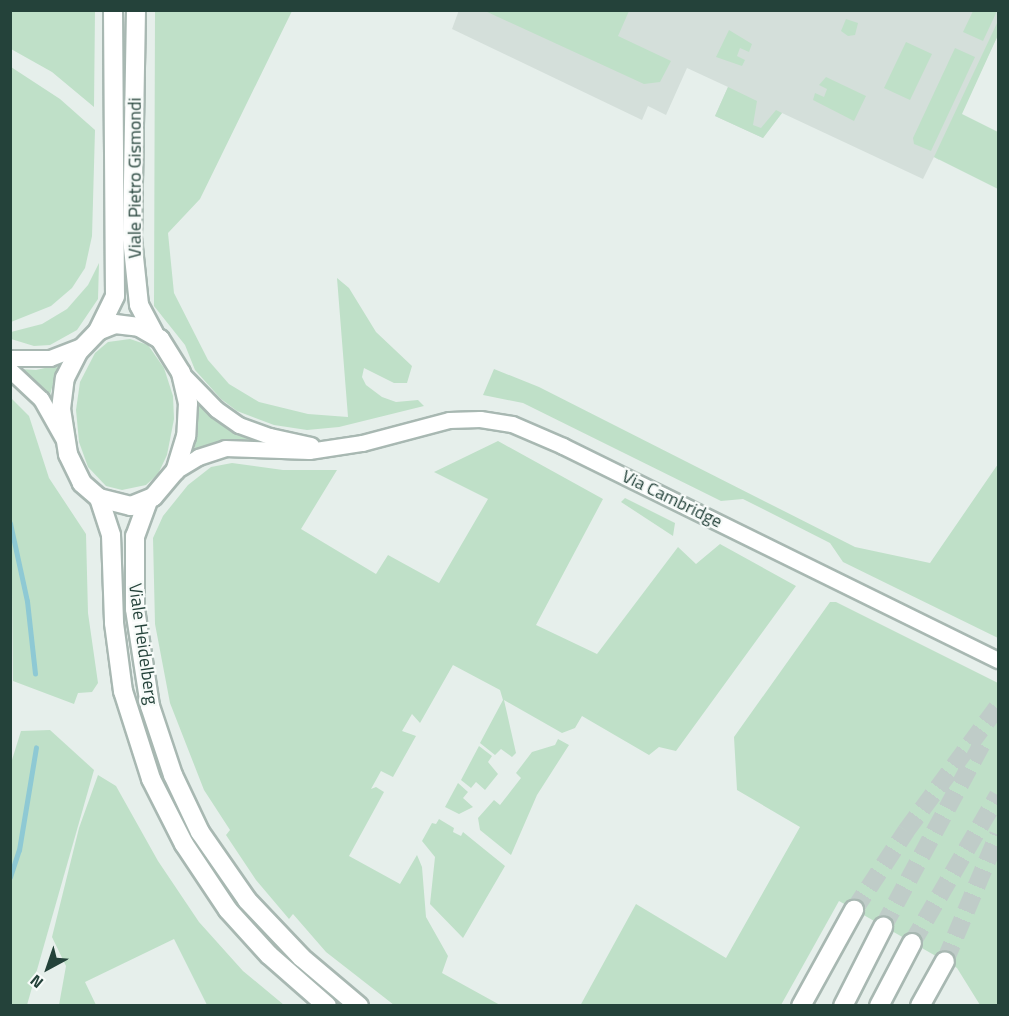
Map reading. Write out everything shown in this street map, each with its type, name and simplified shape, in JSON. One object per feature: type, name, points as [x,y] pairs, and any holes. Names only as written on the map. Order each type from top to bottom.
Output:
[{"type":"street","name":"Viale Pietro Gismondi","points":[[98,332],[115,296],[113,10]]},
{"type":"street","name":"Viale Pietro Gismondi","points":[[136,10],[132,238],[139,305],[146,322],[160,339]]},
{"type":"street","points":[[10,370],[41,399],[65,443],[78,477],[99,498],[125,506],[148,501],[176,471],[188,418],[181,373],[160,339],[127,324],[98,332],[84,345],[62,389],[65,443]]},
{"type":"street","points":[[10,358],[50,358],[84,345]]},
{"type":"street","name":"Via Cambridge","points":[[181,373],[216,409],[239,424],[270,436],[329,447]]},
{"type":"street","name":"Via Cambridge","points":[[176,471],[198,457],[225,448],[286,453],[362,443],[449,420],[480,419],[512,424],[563,446],[999,660]]},
{"type":"street","name":"Viale Heidelberg","points":[[99,498],[111,535],[114,622],[123,691],[136,739],[157,791],[192,857],[235,919],[275,960],[327,1005]]},
{"type":"street","name":"Viale Heidelberg","points":[[148,501],[135,536],[135,609],[150,706],[173,775],[200,832],[247,900],[301,957],[359,1005]]},
{"type":"street","points":[[801,1005],[854,910]]},
{"type":"street","points":[[843,1005],[883,927]]},
{"type":"street","points":[[879,1005],[912,943]]},
{"type":"street","points":[[920,1005],[945,961]]},
{"type":"shaded area","points":[[459,10],[998,11],[998,35],[939,160],[934,157],[923,179],[782,113],[763,138],[715,116],[728,87],[687,68],[666,115],[648,106],[642,120],[452,29]]},
{"type":"green space","points":[[11,10],[95,11],[94,107],[52,72],[11,49]]},
{"type":"green space","points":[[155,11],[292,11],[200,199],[168,233],[174,293],[208,360],[229,384],[259,402],[308,414],[348,417],[337,278],[349,288],[376,332],[412,366],[407,383],[394,383],[364,368],[362,377],[366,385],[382,397],[396,402],[418,400],[424,406],[339,427],[307,430],[274,425],[237,411],[221,399],[195,370],[185,345],[154,306]]},
{"type":"green space","points":[[485,11],[629,11],[618,36],[671,61],[660,82],[644,84]]},
{"type":"green space","points":[[973,11],[997,11],[983,41],[963,32]]},
{"type":"green space","points":[[846,19],[858,23],[855,35],[848,36],[841,31]]},
{"type":"green space","points":[[998,21],[998,35],[962,114],[998,132],[998,189],[934,157]]},
{"type":"green space","points":[[729,30],[752,44],[749,52],[740,48],[737,56],[745,60],[742,66],[716,57]]},
{"type":"green space","points":[[906,42],[932,54],[910,100],[884,88]]},
{"type":"green space","points":[[955,48],[975,57],[931,151],[914,144],[913,138]]},
{"type":"green space","points":[[11,67],[60,99],[95,130],[92,236],[85,268],[72,288],[51,306],[11,322]]},
{"type":"green space","points":[[826,77],[866,96],[854,121],[813,100],[815,93],[824,97],[827,89],[819,85]]},
{"type":"green space","points":[[728,87],[757,101],[753,125],[761,128],[776,110],[782,113],[763,138],[715,116]]},
{"type":"green space","points":[[99,263],[98,299],[77,330],[50,345],[34,346],[11,339],[11,332],[42,324],[67,309],[88,285]]},
{"type":"green space","points":[[130,339],[148,345],[164,368],[173,396],[174,419],[167,455],[158,474],[146,485],[122,490],[106,486],[88,467],[79,442],[76,410],[80,382],[95,353],[108,342]]},
{"type":"green space","points":[[58,365],[49,399],[19,369],[36,370]]},
{"type":"green space","points":[[494,369],[539,387],[855,547],[930,563],[998,464],[998,638],[843,562],[830,543],[743,499],[721,501],[523,403],[483,395]]},
{"type":"green space","points":[[10,397],[29,416],[49,478],[86,534],[88,613],[98,683],[92,692],[78,693],[74,704],[13,681]]},
{"type":"green space","points":[[198,400],[260,440],[259,444],[226,441],[207,445],[193,454],[198,432]]},
{"type":"green space","points":[[498,441],[603,499],[536,625],[597,654],[678,547],[696,564],[720,544],[796,586],[676,751],[659,747],[649,755],[582,716],[575,728],[562,733],[504,700],[516,753],[512,757],[501,749],[495,755],[480,743],[503,700],[500,690],[453,665],[420,723],[412,714],[402,731],[416,736],[393,777],[381,771],[371,789],[376,787],[384,792],[349,856],[400,884],[417,855],[422,867],[426,917],[448,956],[442,973],[500,1005],[394,1005],[326,952],[293,914],[289,919],[256,880],[226,835],[230,830],[204,790],[170,703],[155,624],[153,538],[163,516],[188,485],[211,467],[232,463],[283,470],[337,470],[301,529],[376,574],[388,555],[439,583],[488,499],[434,472]]},
{"type":"green space","points":[[625,498],[675,523],[673,536],[621,502]]},
{"type":"green space","points":[[830,602],[836,602],[998,683],[998,1005],[980,1005],[957,968],[839,901],[781,1005],[580,1006],[636,904],[726,958],[800,827],[737,790],[734,737]]},
{"type":"green space","points":[[50,730],[94,770],[27,1005],[11,1005],[11,763],[21,731]]},
{"type":"green space","points":[[558,739],[569,745],[537,795],[511,855],[480,830],[478,818],[494,800],[500,805],[521,778],[516,773],[532,752],[555,745]]},
{"type":"green space","points":[[479,746],[492,756],[488,762],[498,774],[485,790],[476,782],[471,788],[461,780]]},
{"type":"green space","points":[[98,775],[116,786],[158,861],[199,922],[243,971],[284,1005],[207,1005],[174,939],[85,982],[96,1005],[59,1005],[66,966],[52,937],[79,828]]},
{"type":"green space","points":[[458,783],[468,792],[463,798],[473,807],[459,814],[445,807]]},
{"type":"green space","points":[[439,819],[454,828],[453,832],[461,836],[463,832],[505,866],[463,938],[430,904],[435,857],[422,841],[432,823],[436,824]]},
{"type":"waterway","points":[[10,523],[27,601],[35,674]]},
{"type":"waterway","points":[[10,877],[19,850],[36,747]]},
{"type":"tunnel","points":[[854,910],[906,831],[998,706]]},
{"type":"tunnel","points":[[883,927],[983,742]]},
{"type":"tunnel","points":[[912,943],[998,795]]},
{"type":"tunnel","points":[[945,961],[998,835]]}]
